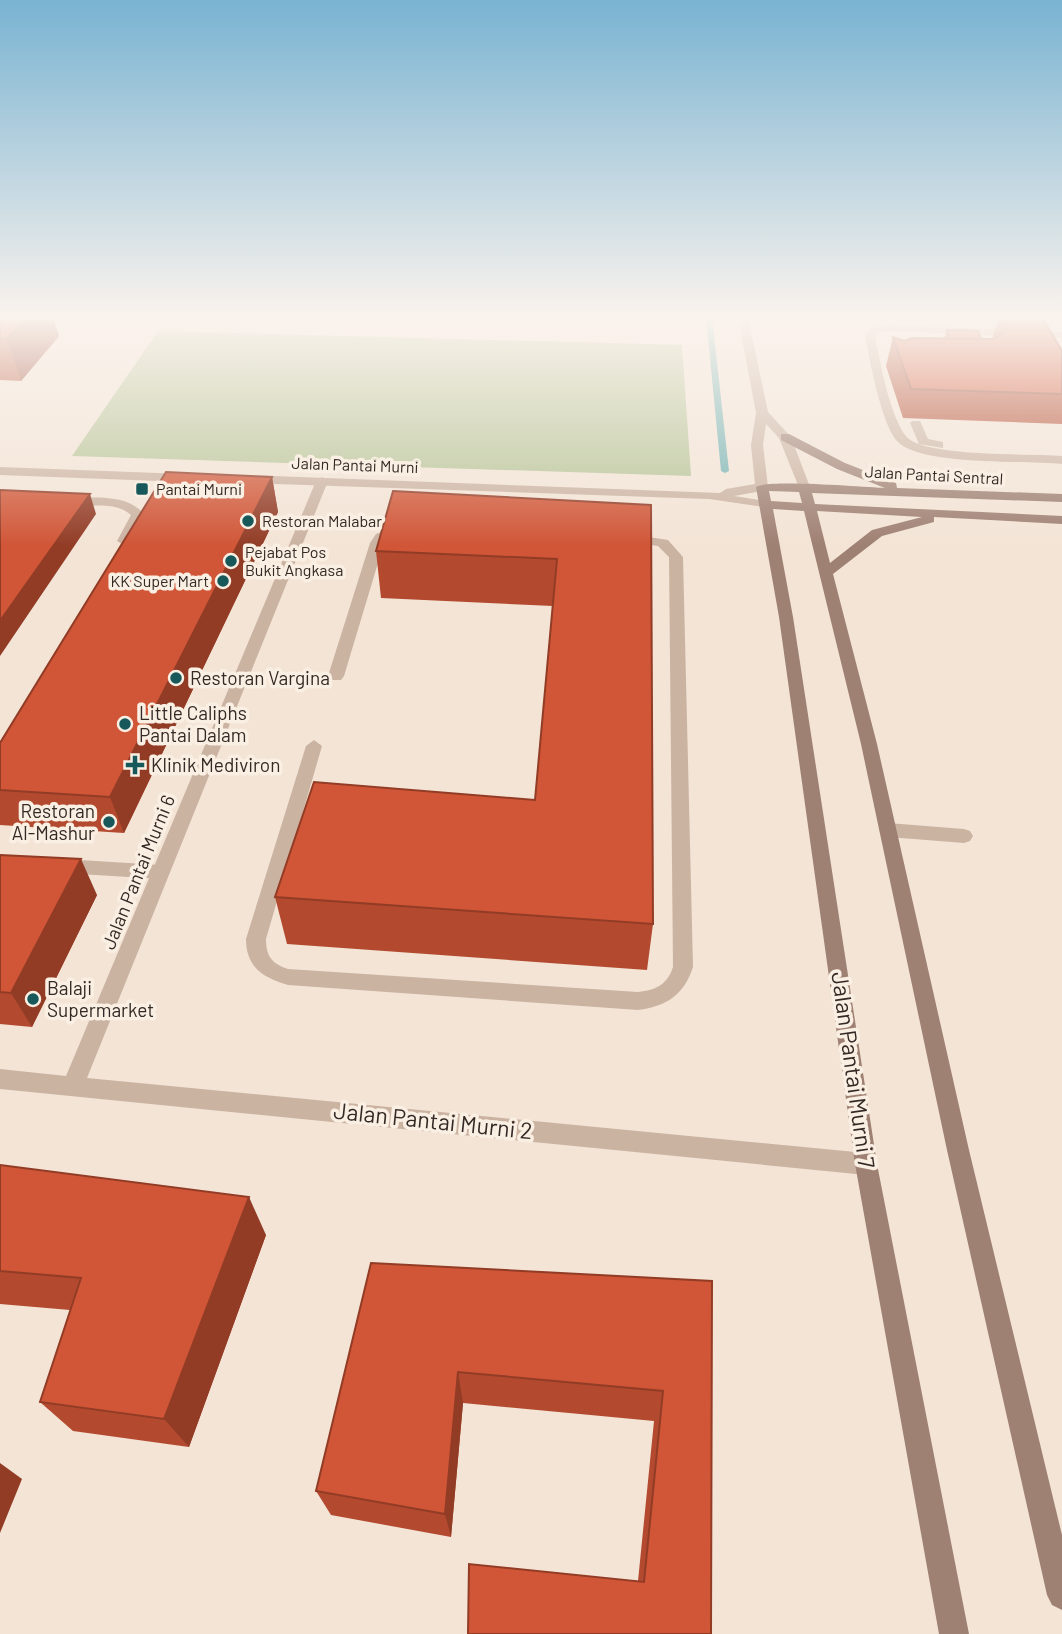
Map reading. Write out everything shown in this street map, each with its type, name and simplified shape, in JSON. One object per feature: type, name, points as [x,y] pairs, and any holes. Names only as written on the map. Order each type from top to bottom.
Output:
[{"type":"main road","points":[[785,437],[841,466],[905,491]]},
{"type":"main road","name":"Jalan Pantai Sentral","points":[[762,487],[1062,498]]},
{"type":"main road","name":"Jalan Pantai Murni 7","points":[[762,487],[786,617],[866,1164],[954,1634]]},
{"type":"main road","points":[[804,487],[869,744],[958,1150],[1062,1595]]},
{"type":"main road","name":"Jalan Pantai Sentral","points":[[766,505],[1062,520]]},
{"type":"main road","points":[[825,574],[877,533],[912,522],[957,514]]},
{"type":"street","points":[[758,393],[762,413],[757,445],[762,487]]},
{"type":"street","points":[[887,393],[902,440],[911,447],[938,453],[1062,460]]},
{"type":"street","points":[[762,413],[785,437],[804,487]]},
{"type":"street","points":[[916,423],[923,441],[948,446],[999,449],[1014,456]]},
{"type":"street","points":[[0,471],[196,478]]},
{"type":"street","name":"Jalan Pantai Murni","points":[[238,479],[709,495],[766,505]]},
{"type":"street","name":"Jalan Pantai Murni 6","points":[[73,1085],[322,481]]},
{"type":"street","name":"Jalan Pantai Murni","points":[[709,495],[762,487]]},
{"type":"street","points":[[50,502],[122,505],[135,510],[138,515],[136,522],[114,557]]},
{"type":"street","points":[[336,676],[377,543],[389,532],[411,528]]},
{"type":"street","points":[[314,746],[256,939],[255,952],[261,964],[272,974],[638,1001],[656,999],[670,992],[680,981],[684,967],[676,557],[668,544],[658,540],[619,537]]},
{"type":"street","points":[[888,830],[964,836]]},
{"type":"street","points":[[40,864],[161,872]]},
{"type":"street","name":"Jalan Pantai Murni 2","points":[[0,1079],[866,1164]]},
{"type":"green space","points":[[115,393],[685,393],[691,476],[72,456]]},
{"type":"building","points":[[166,472],[272,477],[110,797],[0,790],[0,743]]},
{"type":"building","points":[[0,490],[90,494],[0,621]]},
{"type":"building","points":[[393,491],[651,505],[653,924],[275,897],[314,782],[535,800],[557,559],[376,551]]},
{"type":"building","points":[[0,855],[81,859],[11,993],[0,992]]},
{"type":"building","points":[[0,1165],[249,1197],[164,1419],[40,1402],[81,1278],[0,1271]]},
{"type":"building","points":[[371,1263],[712,1281],[711,1634],[468,1634],[469,1564],[644,1582],[663,1391],[458,1372],[445,1514],[316,1491]]},
{"type":"waterway","points":[[717,393],[725,471]]},
{"type":"place","name":"Pantai Murni","points":[[142,489]]},
{"type":"place","name":"Restoran Malabar","points":[[248,521]]},
{"type":"place","name":"Pejabat Pos Bukit Angkasa","points":[[231,561]]},
{"type":"place","name":"KK Super Mart","points":[[223,581]]},
{"type":"place","name":"Restoran Vargina","points":[[176,678]]},
{"type":"place","name":"Little Caliphs Pantai Dalam","points":[[125,724]]},
{"type":"place","name":"Klinik Mediviron","points":[[135,765]]},
{"type":"place","name":"Restoran Al-Mashur","points":[[109,822]]},
{"type":"place","name":"Balaji Supermarket","points":[[33,999]]}]
